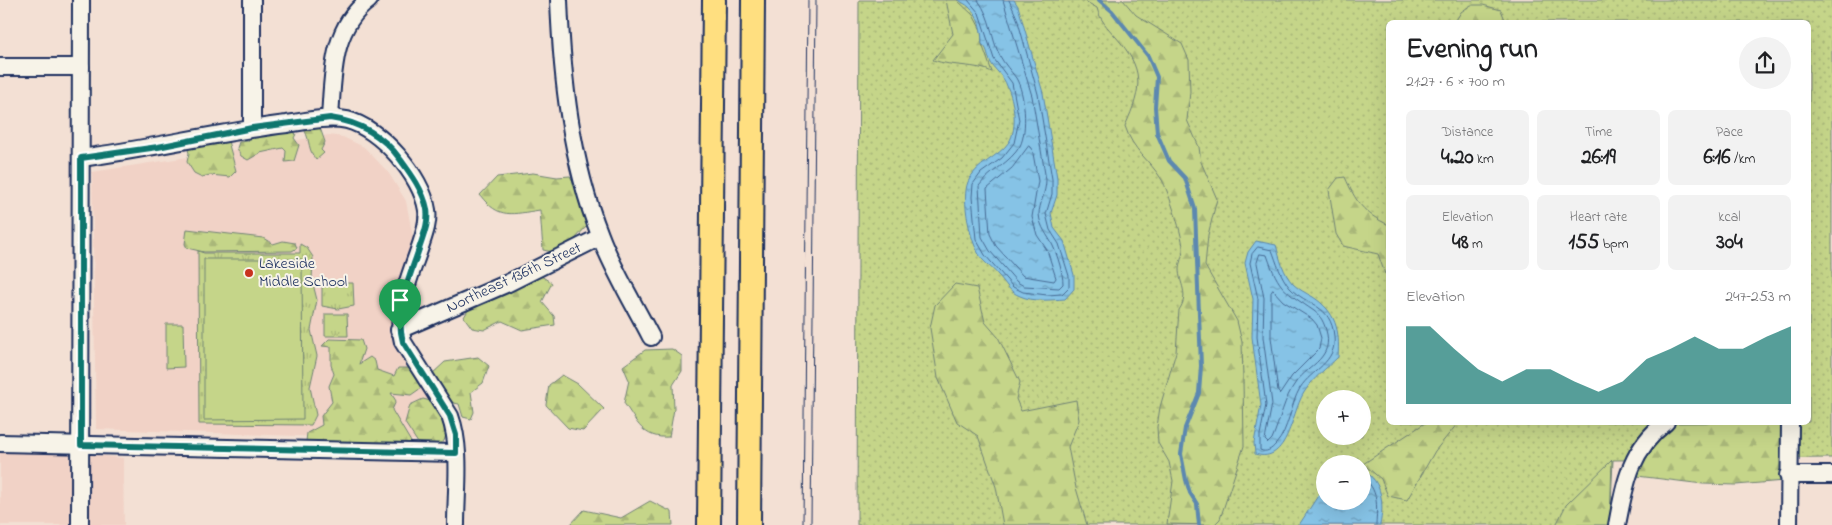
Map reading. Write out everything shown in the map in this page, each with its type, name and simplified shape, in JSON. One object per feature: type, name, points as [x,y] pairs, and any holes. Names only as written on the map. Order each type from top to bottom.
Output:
[{"type":"highway","points":[[709,525],[714,0]]},
{"type":"highway","points":[[749,525],[752,0]]},
{"type":"street","points":[[80,525],[81,0]]},
{"type":"street","points":[[252,0],[252,128]]},
{"type":"street","points":[[330,118],[335,51],[347,22],[369,0]]},
{"type":"street","points":[[559,0],[573,139],[586,192],[600,237],[651,337]]},
{"type":"street","points":[[0,67],[81,67]]},
{"type":"street","points":[[81,158],[158,147],[252,128],[330,118],[358,124],[385,142],[410,173],[424,196],[427,222],[402,302],[400,330],[403,342],[450,416],[456,435],[456,525]]},
{"type":"street","name":"Northeast 136th Street","points":[[400,330],[506,284],[600,237]]},
{"type":"street","points":[[1617,525],[1626,480],[1637,454],[1654,431],[1662,425]]},
{"type":"street","points":[[1789,525],[1790,425]]},
{"type":"street","points":[[0,443],[456,453]]},
{"type":"street","points":[[1788,475],[1832,475]]},
{"type":"shaded area","name":"Lakeside Middle School","points":[[329,135],[343,137],[364,147],[388,172],[406,201],[413,238],[395,308],[435,402],[439,441],[96,429],[92,172]]},
{"type":"shaded area","points":[[0,450],[66,452],[123,458],[124,525],[0,525]]},
{"type":"green space","points":[[859,0],[1832,0],[1832,458],[1613,460],[1610,525],[857,525]]},
{"type":"green space","points":[[946,0],[957,0],[973,15],[981,30],[982,44],[992,72],[986,69],[933,60],[953,34]]},
{"type":"green space","points":[[1083,0],[1123,0],[1136,15],[1182,44],[1189,60],[1190,92],[1187,120],[1199,147],[1201,162],[1217,199],[1208,235],[1205,266],[1237,321],[1242,342],[1244,446],[1220,519],[1214,525],[1167,524],[1173,481],[1169,462],[1158,443],[1157,427],[1160,407],[1176,352],[1179,310],[1184,299],[1179,274],[1183,244],[1165,185],[1132,142],[1125,126],[1137,89],[1138,79],[1132,59],[1102,20],[1097,8]]},
{"type":"green space","points":[[1471,5],[1483,5],[1501,10],[1505,20],[1456,20],[1461,12]]},
{"type":"green space","points":[[311,124],[319,125],[325,142],[321,150],[324,153],[316,160],[305,131]]},
{"type":"green space","points":[[291,130],[296,134],[294,138],[299,145],[294,161],[285,162],[286,151],[283,148],[260,153],[248,160],[241,156],[237,148],[239,142],[248,141],[250,136]]},
{"type":"green space","points":[[221,138],[228,141],[236,171],[230,177],[210,175],[202,177],[194,173],[187,162],[189,153],[187,146]]},
{"type":"green space","points":[[533,173],[557,177],[570,176],[582,197],[587,226],[574,240],[553,252],[543,250],[540,210],[514,214],[500,212],[487,203],[480,195],[497,177]]},
{"type":"green space","points":[[1345,177],[1361,206],[1386,224],[1386,274],[1378,254],[1343,246],[1336,234],[1329,190],[1338,178]]},
{"type":"green space","points":[[187,229],[263,238],[273,244],[283,241],[295,243],[297,248],[292,251],[204,252],[187,248],[185,244]]},
{"type":"green space","points":[[300,244],[307,248],[313,257],[312,280],[317,300],[311,330],[317,356],[310,387],[316,415],[311,425],[199,424],[198,251],[204,253],[300,253]]},
{"type":"green space","points":[[204,259],[302,259],[303,419],[204,420]]},
{"type":"green space","points":[[541,276],[552,283],[542,302],[554,316],[555,325],[522,330],[502,321],[484,330],[472,328],[464,317],[473,302]]},
{"type":"green space","points":[[322,283],[353,283],[354,306],[338,309],[322,306]]},
{"type":"green space","points":[[955,284],[977,288],[985,322],[998,337],[1020,382],[1016,399],[1021,411],[1076,400],[1079,420],[1068,447],[1076,488],[1087,525],[1003,525],[996,487],[978,436],[957,422],[938,378],[930,328],[935,305]]},
{"type":"green space","points":[[325,314],[347,314],[348,336],[325,336]]},
{"type":"green space","points":[[166,324],[183,324],[184,367],[166,368]]},
{"type":"green space","points":[[329,339],[361,340],[364,349],[359,364],[370,357],[375,361],[377,370],[394,376],[398,368],[409,368],[418,377],[421,388],[411,395],[391,393],[396,401],[392,410],[411,442],[408,450],[311,446],[306,441],[307,433],[322,425],[321,416],[332,402],[329,386],[334,374],[331,365],[331,347],[322,346]]},
{"type":"green space","points":[[672,349],[682,356],[682,371],[673,385],[674,409],[669,437],[660,437],[642,428],[624,403],[629,380],[623,366],[645,350]]},
{"type":"green space","points":[[478,357],[489,366],[483,383],[471,392],[474,412],[471,419],[463,417],[459,404],[448,402],[432,374],[445,362]]},
{"type":"green space","points":[[562,375],[578,384],[604,409],[583,431],[568,428],[546,405],[549,385]]},
{"type":"green space","points":[[423,399],[438,403],[449,425],[444,441],[430,449],[418,443],[405,423],[410,405]]},
{"type":"green space","points":[[1422,425],[1456,425],[1435,451],[1407,500],[1388,496],[1381,479],[1371,471],[1371,459]]},
{"type":"green space","points":[[1672,425],[1785,425],[1784,481],[1736,485],[1703,484],[1637,476],[1650,449],[1674,427]]},
{"type":"green space","points":[[1612,460],[1610,525],[1556,525],[1566,505]]},
{"type":"green space","points":[[650,501],[672,512],[673,525],[570,525],[584,510],[621,518]]},
{"type":"water","points":[[959,0],[1014,0],[1018,6],[1043,93],[1057,178],[1057,195],[1051,213],[1054,228],[1064,241],[1074,275],[1074,289],[1065,299],[1036,300],[1016,294],[1010,290],[996,272],[982,259],[976,249],[966,209],[966,189],[971,176],[976,170],[1009,142],[1012,136],[1014,114],[1012,99],[1006,82],[992,64],[982,44],[978,19],[969,7]]},
{"type":"water","points":[[1256,241],[1276,245],[1282,266],[1290,280],[1295,286],[1321,303],[1332,315],[1338,338],[1338,357],[1308,386],[1300,400],[1288,434],[1282,444],[1275,452],[1266,455],[1255,454],[1254,443],[1261,405],[1252,337],[1253,299],[1245,263],[1248,252]]},
{"type":"water","points":[[1371,476],[1375,481],[1382,502],[1380,525],[1299,525],[1316,499],[1316,510],[1371,510]]},
{"type":"waterway","points":[[1099,0],[1112,11],[1148,56],[1157,77],[1155,107],[1157,133],[1169,161],[1185,178],[1195,209],[1201,366],[1199,393],[1185,428],[1181,454],[1190,493],[1197,504],[1199,525]]},
{"type":"tram line","points":[[803,525],[808,0]]},
{"type":"tram line","points":[[811,525],[816,0]]},
{"type":"place","name":"Lakeside Middle School","points":[[249,273]]},
{"type":"route","points":[[330,118],[347,120],[368,129],[385,142],[398,156],[424,196],[427,210],[425,232],[402,302],[400,330],[403,342],[450,416],[456,435],[456,453],[81,445],[81,158],[158,147],[252,128],[330,118]]}]
